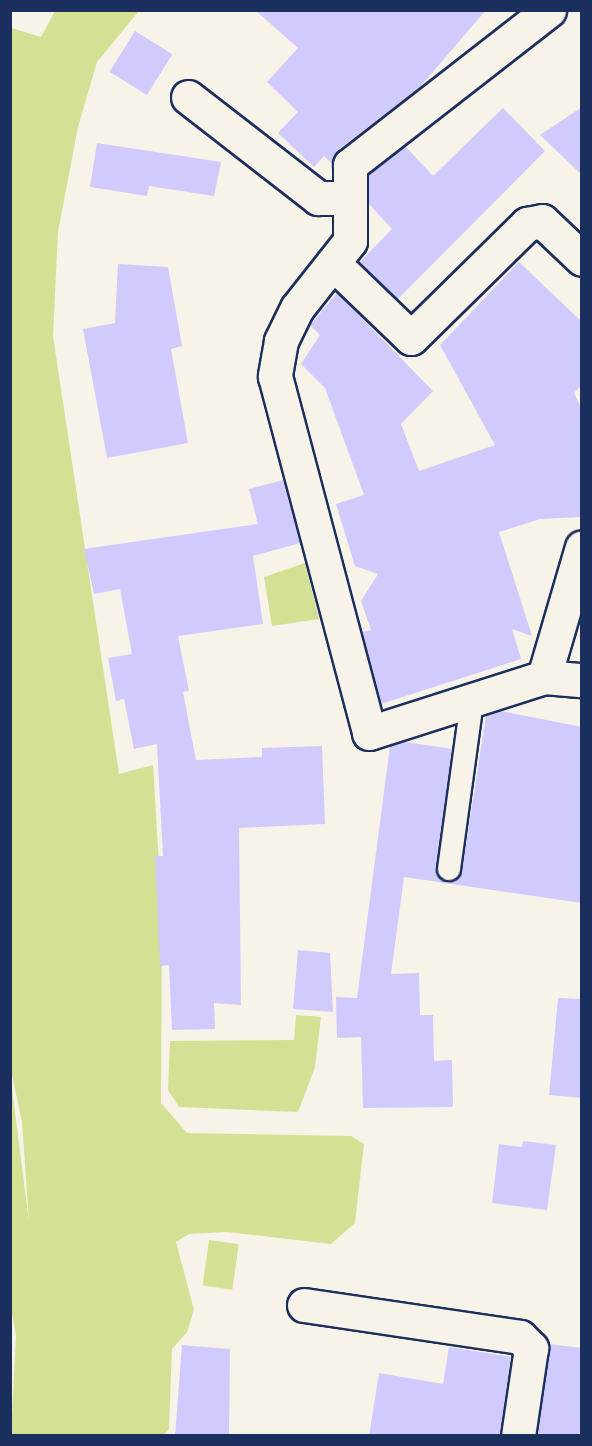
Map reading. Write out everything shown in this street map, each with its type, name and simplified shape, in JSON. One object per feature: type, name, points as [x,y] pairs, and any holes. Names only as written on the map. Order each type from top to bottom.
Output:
[{"type":"street","points":[[549,10],[350,165],[351,241],[297,308],[281,341],[275,375],[369,733],[544,677],[582,680]]},
{"type":"street","points":[[188,97],[318,198],[350,198]]},
{"type":"street","points":[[333,263],[411,338],[527,224],[542,221],[582,259]]},
{"type":"street","points":[[544,677],[582,547]]},
{"type":"street","points":[[304,1305],[520,1338],[531,1348],[518,1436]]},
{"type":"lane","points":[[449,869],[472,700]]},
{"type":"green space","points":[[55,11],[139,11],[97,62],[78,127],[58,232],[53,336],[119,774],[153,765],[162,915],[161,1103],[187,1133],[351,1136],[364,1144],[355,1223],[331,1244],[227,1232],[189,1234],[176,1242],[194,1310],[187,1332],[172,1349],[169,1429],[164,1435],[11,1435],[16,1335],[10,1303],[10,1073],[29,1222],[22,1122],[10,1066],[11,28],[41,37]]},
{"type":"green space","points":[[305,563],[319,619],[272,626],[264,577]]},
{"type":"green space","points":[[296,1015],[321,1017],[315,1067],[298,1112],[179,1107],[168,1090],[170,1041],[294,1040]]},
{"type":"green space","points":[[209,1240],[239,1244],[232,1290],[203,1286]]},
{"type":"building","points":[[255,10],[486,10],[420,87],[338,150],[332,164],[324,156],[314,167],[278,133],[298,112],[267,82],[298,48]]},
{"type":"building","points":[[135,31],[172,54],[147,95],[110,72]]},
{"type":"building","points":[[582,107],[582,175],[540,135]]},
{"type":"building","points":[[503,108],[545,151],[398,299],[360,262],[392,229],[369,204],[369,174],[405,146],[433,176]]},
{"type":"building","points":[[97,143],[221,162],[214,196],[149,186],[147,196],[90,187]]},
{"type":"building","points":[[519,262],[582,322],[582,384],[574,393],[581,408],[582,517],[540,519],[499,532],[532,636],[512,629],[521,659],[381,704],[362,632],[371,630],[361,601],[378,574],[355,566],[336,504],[364,495],[325,388],[301,364],[320,335],[310,325],[337,293],[433,391],[401,424],[419,471],[495,445],[440,345]]},
{"type":"building","points":[[118,264],[168,267],[182,346],[171,349],[188,443],[107,458],[83,329],[115,323]]},
{"type":"building","points":[[283,480],[300,543],[253,556],[263,624],[178,636],[189,691],[183,692],[196,760],[262,757],[262,748],[322,746],[325,824],[239,828],[241,1005],[214,1003],[215,1029],[172,1030],[169,965],[160,966],[155,856],[163,856],[157,744],[134,749],[124,699],[116,701],[108,658],[132,654],[120,589],[94,594],[84,549],[258,524],[249,489]]},
{"type":"building","points":[[500,711],[582,727],[582,903],[404,877],[391,974],[419,973],[420,1015],[433,1015],[434,1061],[452,1060],[453,1107],[363,1108],[361,1037],[337,1038],[336,997],[357,998],[390,746],[406,742],[452,749],[436,868],[441,880],[454,882],[462,871],[486,715]]},
{"type":"building","points":[[298,950],[330,953],[333,1012],[293,1009]]},
{"type":"building","points":[[558,998],[582,999],[582,1098],[549,1095]]},
{"type":"building","points":[[523,1141],[556,1145],[547,1210],[492,1203],[499,1144],[522,1147]]},
{"type":"building","points":[[549,1344],[582,1348],[582,1430],[577,1436],[537,1436]]},
{"type":"building","points":[[182,1345],[230,1349],[229,1436],[175,1436]]},
{"type":"building","points":[[449,1347],[511,1357],[500,1436],[369,1436],[379,1373],[443,1384]]}]
